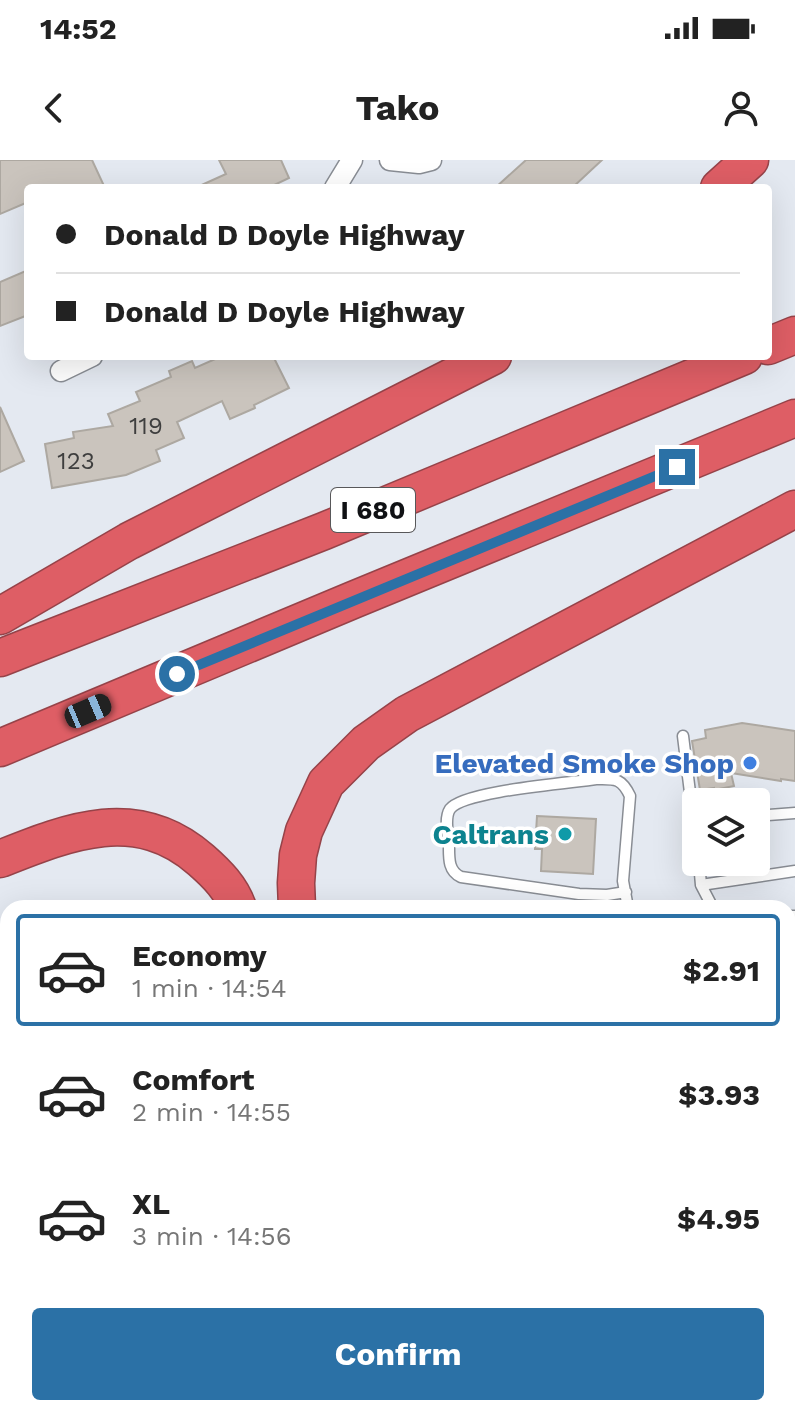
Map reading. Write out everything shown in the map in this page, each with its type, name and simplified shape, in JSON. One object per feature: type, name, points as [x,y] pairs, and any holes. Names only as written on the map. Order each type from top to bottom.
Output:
[{"type":"highway","points":[[723,184],[750,160]]},
{"type":"highway","points":[[772,344],[795,335]]},
{"type":"highway","points":[[0,616],[129,541],[486,360]]},
{"type":"highway","name":"I 680","points":[[0,658],[324,531],[734,360]]},
{"type":"highway","name":"I 680","points":[[0,748],[795,418]]},
{"type":"highway","points":[[297,900],[298,855],[304,831],[326,783],[366,743],[407,714],[795,509]]},
{"type":"highway","points":[[0,859],[71,832],[109,827],[151,831],[187,848],[219,876],[235,900]]},
{"type":"highway","points":[[304,831],[317,900]]},
{"type":"street","points":[[337,184],[352,160]]},
{"type":"street","points":[[390,160],[419,163],[431,160]]},
{"type":"street","points":[[61,371],[84,360]]},
{"type":"lane","points":[[683,736],[690,788]]},
{"type":"lane","points":[[626,892],[579,894],[454,874],[450,867],[449,811],[452,806],[475,796],[596,779],[620,782],[630,796],[623,881],[626,892],[627,900]]},
{"type":"lane","points":[[770,815],[795,813]]},
{"type":"lane","points":[[701,885],[795,871]]},
{"type":"lane","points":[[700,876],[709,900]]},
{"type":"building","points":[[0,160],[92,160],[103,184],[24,184],[24,204],[0,214]]},
{"type":"building","points":[[219,160],[281,160],[289,178],[276,184],[204,184],[226,174]]},
{"type":"building","points":[[526,160],[602,160],[576,184],[499,184]]},
{"type":"building","points":[[24,272],[24,317],[0,326],[0,282]]},
{"type":"building","points":[[213,360],[275,360],[289,388],[230,419],[222,401],[177,422],[184,438],[156,450],[160,461],[126,475],[52,488],[45,444],[74,438],[73,432],[113,426],[108,414],[140,401],[136,392],[171,377],[169,371],[192,361],[195,368]]},
{"type":"building","points":[[0,407],[24,461],[0,472]]},
{"type":"building","points":[[742,723],[795,731],[795,781],[731,773],[734,786],[700,788],[692,741],[706,738],[705,730]]},
{"type":"building","name":"Caltrans","points":[[537,816],[596,819],[593,874],[541,871],[542,849],[535,849]]},
{"type":"place","name":"Elevated Smoke Shop","points":[[750,763]]},
{"type":"place","name":"Caltrans","points":[[565,834]]},
{"type":"route","points":[[177,674],[677,467]]}]
